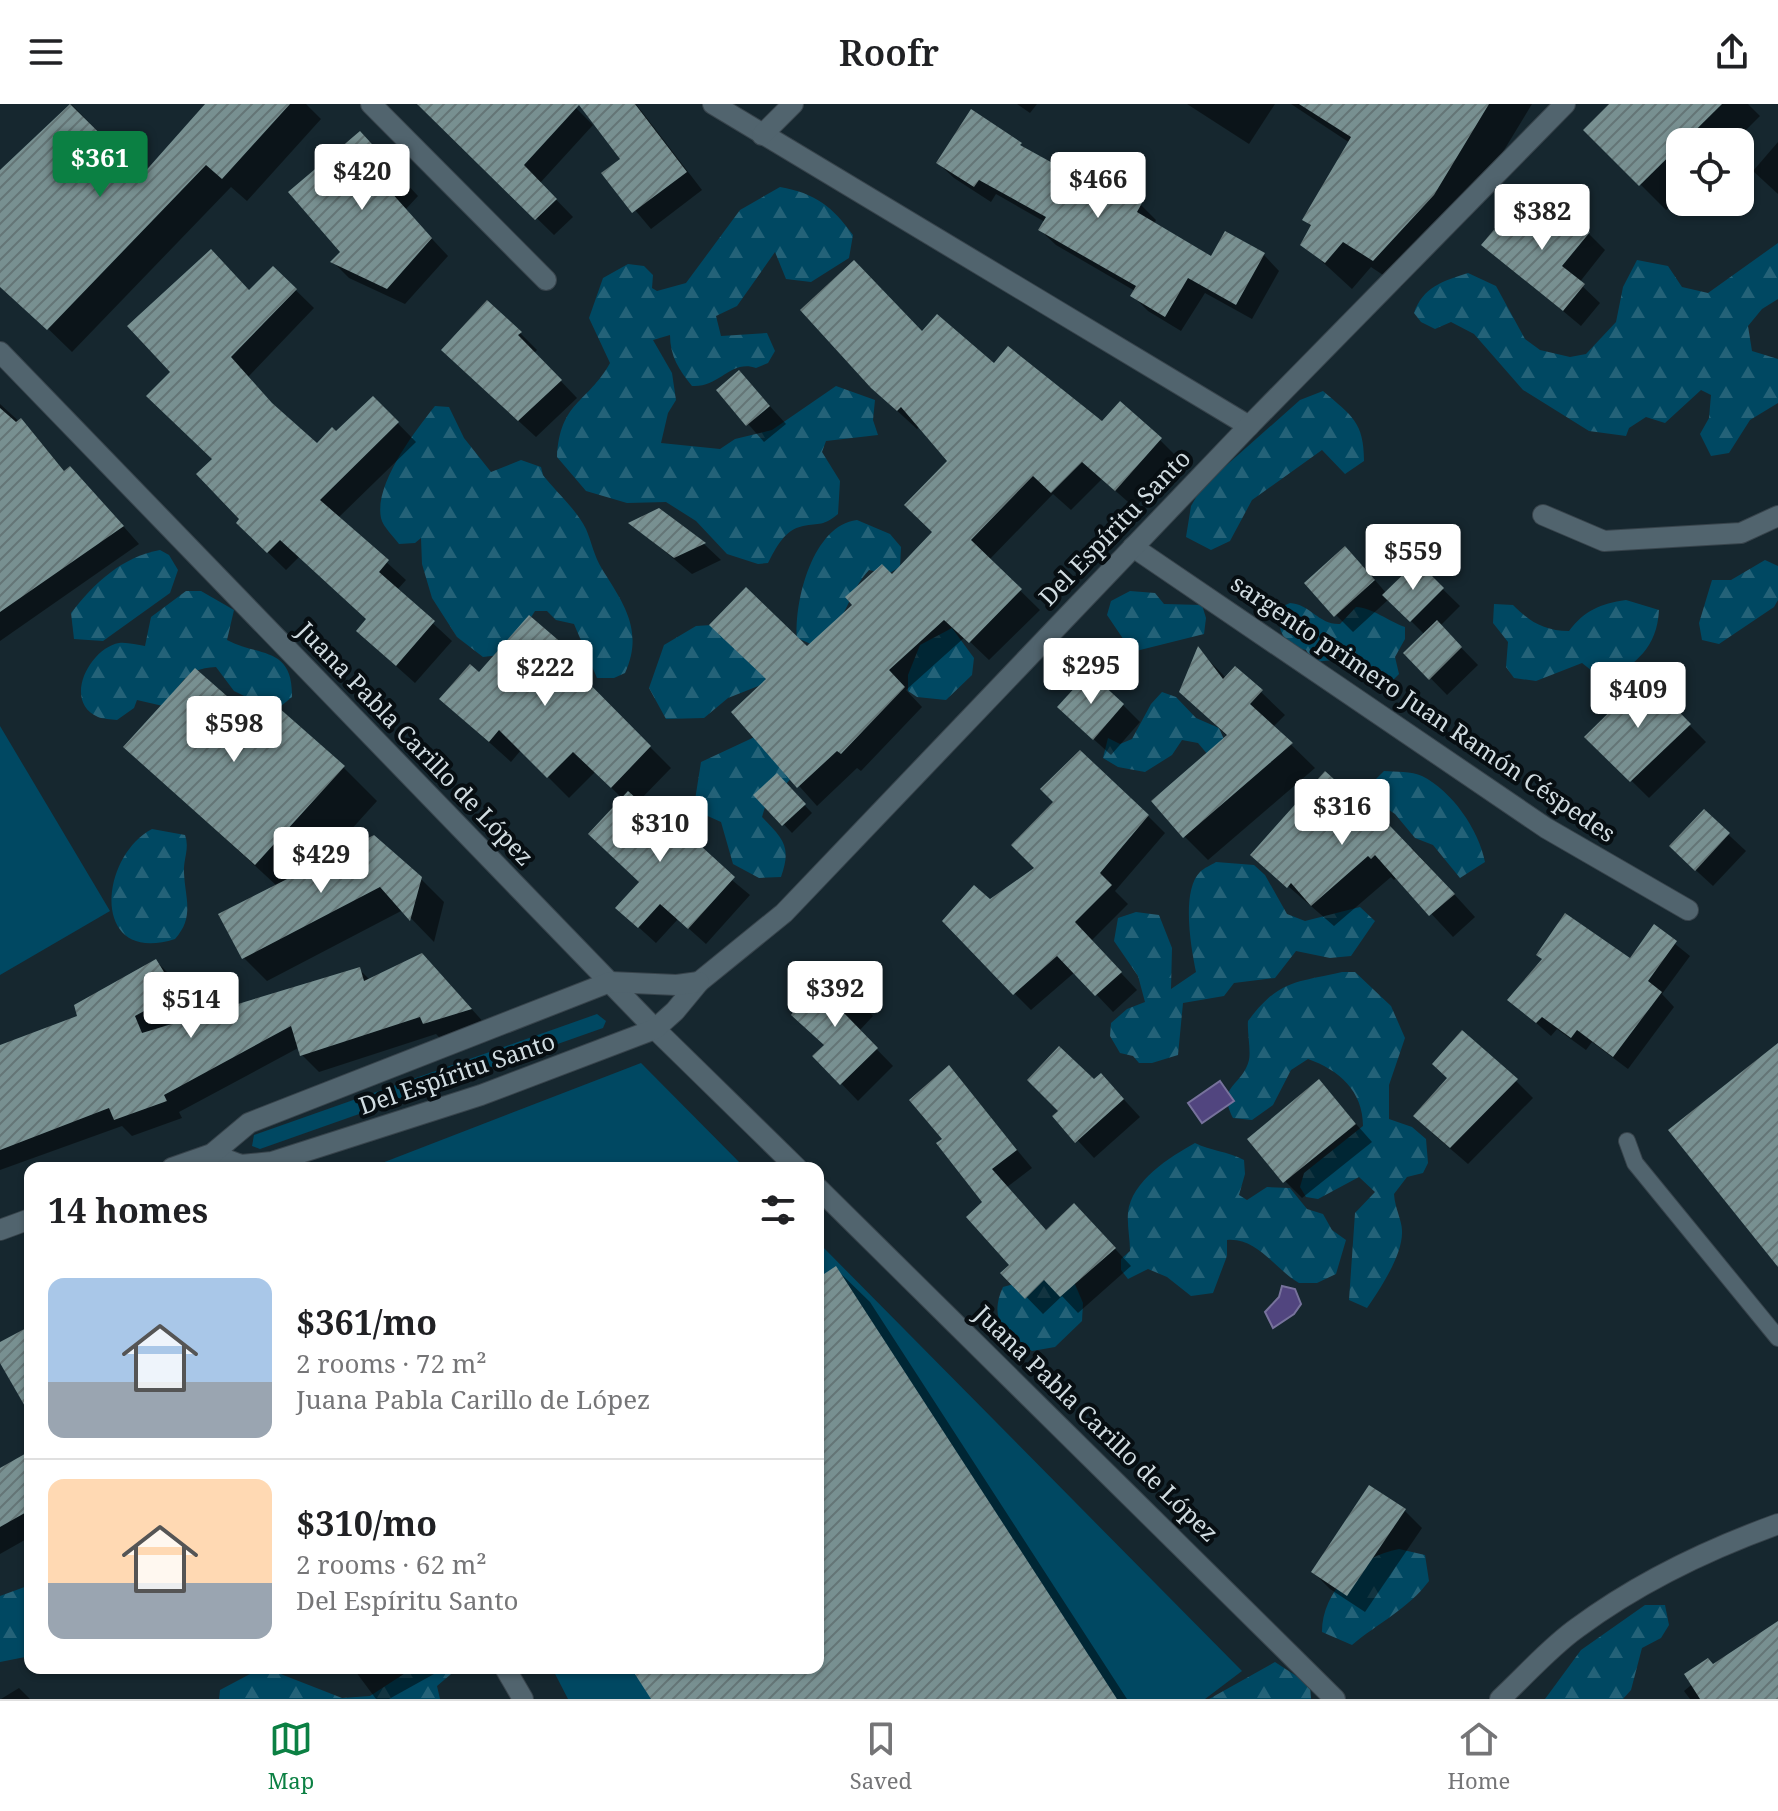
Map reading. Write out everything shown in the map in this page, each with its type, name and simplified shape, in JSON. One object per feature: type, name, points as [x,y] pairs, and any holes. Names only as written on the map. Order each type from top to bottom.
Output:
[{"type":"street","points":[[371,104],[546,280]]},
{"type":"street","points":[[713,104],[1249,426]]},
{"type":"street","points":[[762,135],[793,104]]},
{"type":"street","name":"Del Espíritu Santo","points":[[272,1162],[481,1095],[655,1029],[699,982],[784,913],[1249,426],[1565,104]]},
{"type":"street","name":"Juana Pabla Carillo de López","points":[[0,352],[655,1029],[791,1162]]},
{"type":"street","points":[[1543,515],[1604,541],[1741,533],[1778,516]]},
{"type":"street","name":"sargento primero Juan Ramón Céspedes","points":[[1133,547],[1546,828],[1688,910]]},
{"type":"street","name":"Del Espíritu Santo","points":[[216,1161],[249,1123],[610,982],[677,985],[699,982]]},
{"type":"street","name":"Juana Pabla Carillo de López","points":[[824,1194],[1335,1699]]},
{"type":"street","points":[[0,1230],[24,1221]]},
{"type":"street","points":[[1500,1699],[1574,1630],[1623,1597],[1678,1564],[1778,1524]]},
{"type":"street","points":[[508,1674],[523,1699]]},
{"type":"lane","points":[[1627,1141],[1635,1163],[1778,1338]]},
{"type":"green space","points":[[780,187],[813,197],[838,217],[853,235],[849,258],[811,282],[786,279],[775,252],[737,306],[716,316],[721,336],[767,333],[775,351],[768,363],[756,368],[739,367],[710,383],[692,386],[676,362],[670,335],[653,340],[672,373],[676,400],[668,413],[661,443],[720,449],[735,439],[772,430],[836,386],[875,400],[873,420],[878,435],[826,441],[822,452],[840,481],[838,514],[825,522],[791,531],[781,540],[768,563],[758,564],[727,554],[696,521],[666,502],[627,503],[586,491],[557,457],[563,424],[569,413],[610,363],[589,318],[603,278],[628,264],[644,266],[653,275],[652,288],[657,291],[686,283],[740,210]]},
{"type":"green space","points":[[1778,243],[1778,299],[1762,309],[1748,326],[1752,351],[1778,359],[1778,403],[1750,420],[1729,453],[1711,456],[1700,434],[1709,418],[1711,395],[1701,390],[1665,423],[1646,417],[1629,428],[1626,436],[1589,431],[1523,390],[1474,334],[1451,322],[1435,329],[1421,322],[1414,313],[1428,291],[1442,282],[1468,273],[1496,286],[1525,339],[1540,350],[1570,357],[1586,354],[1616,322],[1623,287],[1637,260],[1668,266],[1682,287],[1708,293]]},
{"type":"green space","points":[[1323,391],[1342,407],[1359,428],[1364,461],[1345,474],[1322,450],[1252,500],[1230,541],[1211,550],[1186,537],[1191,506],[1202,487],[1300,400]]},
{"type":"green space","points":[[435,406],[449,407],[464,438],[491,472],[521,460],[541,467],[543,475],[577,515],[586,529],[599,564],[629,618],[633,644],[625,673],[614,678],[597,678],[574,624],[556,620],[547,611],[535,611],[508,654],[483,657],[457,637],[432,598],[422,564],[421,538],[415,543],[399,544],[381,518],[380,504],[390,474],[407,443]]},
{"type":"green space","points":[[857,520],[890,534],[901,547],[900,567],[888,574],[869,570],[831,632],[811,644],[797,638],[799,605],[809,567],[829,535],[842,525]]},
{"type":"green space","points":[[160,550],[169,555],[178,570],[170,593],[103,641],[74,639],[71,613],[89,591],[121,565]]},
{"type":"green space","points":[[1765,560],[1778,566],[1778,600],[1774,607],[1719,644],[1702,640],[1699,623],[1712,580],[1731,580]]},
{"type":"green space","points":[[186,591],[201,591],[234,610],[227,640],[280,661],[291,681],[292,697],[275,711],[234,691],[216,667],[190,674],[163,706],[137,700],[134,708],[117,720],[98,717],[87,709],[81,688],[90,664],[98,654],[119,643],[145,646],[151,617]]},
{"type":"green space","points":[[1130,591],[1155,593],[1164,604],[1202,605],[1206,618],[1204,634],[1132,652],[1107,615],[1111,601]]},
{"type":"green space","points":[[1626,600],[1659,610],[1657,623],[1643,653],[1606,682],[1582,663],[1536,681],[1514,678],[1506,667],[1508,642],[1493,623],[1494,604],[1513,605],[1538,624],[1569,631],[1594,609]]},
{"type":"green space","points":[[1290,603],[1333,623],[1340,624],[1356,607],[1368,609],[1405,627],[1405,639],[1395,657],[1399,674],[1387,686],[1371,676],[1355,658],[1313,662],[1306,650],[1286,640],[1280,629],[1281,607]]},
{"type":"green space","points":[[727,624],[763,662],[766,683],[728,698],[704,718],[666,719],[649,688],[664,645],[696,626]]},
{"type":"green space","points":[[952,628],[974,658],[972,675],[946,700],[917,697],[908,691],[908,675],[920,645]]},
{"type":"green space","points":[[1162,692],[1176,697],[1196,718],[1219,728],[1234,762],[1219,768],[1198,743],[1182,740],[1172,755],[1145,772],[1118,767],[1103,758],[1108,738],[1120,744],[1132,739],[1151,704]]},
{"type":"green space","points":[[0,726],[110,911],[0,975]]},
{"type":"green space","points":[[761,734],[805,763],[777,794],[768,797],[762,817],[784,844],[786,858],[781,877],[759,878],[733,864],[721,822],[701,813],[695,800],[701,762]]},
{"type":"green space","points":[[1384,771],[1418,774],[1444,791],[1477,837],[1485,862],[1460,878],[1433,845],[1415,838],[1395,814],[1370,797],[1368,787]]},
{"type":"green space","points":[[152,829],[185,835],[187,915],[175,939],[148,943],[128,937],[117,924],[112,905],[113,884],[121,862],[134,843]]},
{"type":"green space","points":[[1216,862],[1254,865],[1265,875],[1287,914],[1305,921],[1360,907],[1375,921],[1351,956],[1330,958],[1296,951],[1275,978],[1234,983],[1224,996],[1183,1003],[1178,1055],[1152,1063],[1139,1063],[1133,1056],[1120,1053],[1110,1036],[1111,1023],[1127,1009],[1145,1002],[1138,976],[1114,941],[1118,918],[1136,912],[1159,915],[1172,948],[1171,989],[1196,972],[1189,920],[1191,892],[1200,872]]},
{"type":"green space","points":[[1342,972],[1355,972],[1391,1006],[1405,1038],[1389,1085],[1389,1119],[1412,1127],[1426,1139],[1428,1163],[1423,1173],[1407,1177],[1394,1194],[1402,1227],[1399,1250],[1367,1308],[1349,1300],[1355,1213],[1375,1192],[1359,1177],[1318,1199],[1306,1197],[1300,1187],[1304,1173],[1363,1126],[1354,1092],[1330,1069],[1308,1059],[1291,1070],[1273,1105],[1252,1120],[1233,1118],[1227,1099],[1246,1069],[1250,1051],[1248,1021],[1259,1008],[1289,985]]},
{"type":"green space","points":[[597,1014],[606,1021],[603,1028],[260,1149],[252,1146],[254,1135]]},
{"type":"green space","points":[[641,1063],[739,1162],[385,1162]]},
{"type":"green space","points":[[1195,1143],[1244,1160],[1245,1174],[1239,1195],[1247,1200],[1267,1187],[1290,1188],[1307,1209],[1323,1214],[1332,1230],[1346,1240],[1336,1274],[1317,1283],[1299,1283],[1257,1249],[1238,1240],[1227,1240],[1227,1256],[1213,1293],[1191,1296],[1167,1277],[1148,1269],[1128,1279],[1121,1270],[1121,1259],[1130,1251],[1128,1213],[1131,1201],[1153,1171]]},
{"type":"green space","points":[[824,1248],[1242,1671],[1205,1699],[568,1699],[555,1674],[824,1674]]},
{"type":"green space","points":[[1048,1274],[1074,1282],[1083,1303],[1082,1321],[1055,1347],[1032,1351],[1007,1333],[1002,1325],[997,1308],[999,1298],[1003,1287]]},
{"type":"green space","points":[[1399,1549],[1425,1555],[1429,1581],[1421,1591],[1352,1645],[1322,1632],[1328,1603],[1346,1578],[1370,1559]]},
{"type":"green space","points":[[24,1587],[24,1657],[0,1662],[0,1596]]},
{"type":"green space","points":[[1645,1605],[1665,1605],[1669,1625],[1661,1638],[1642,1648],[1631,1690],[1623,1699],[1545,1699],[1581,1650]]},
{"type":"green space","points":[[1275,1662],[1310,1685],[1311,1699],[1209,1699]]},
{"type":"green space","points":[[250,1674],[281,1674],[342,1698],[370,1696],[404,1674],[451,1674],[437,1686],[440,1699],[219,1699],[220,1690]]},
{"type":"shaded area","points":[[1220,1081],[1234,1101],[1202,1123],[1188,1103]]},
{"type":"shaded area","points":[[1282,1286],[1295,1289],[1301,1304],[1294,1314],[1273,1328],[1265,1312],[1279,1297]]},
{"type":"building","points":[[70,104],[142,175],[205,104],[290,104],[222,179],[206,165],[47,330],[0,287],[0,170]]},
{"type":"building","points":[[417,104],[635,104],[687,172],[632,213],[601,173],[620,159],[579,105],[524,165],[557,199],[535,220]]},
{"type":"building","points":[[1299,104],[1489,104],[1434,195],[1373,261],[1343,242],[1325,263],[1300,245],[1311,225],[1302,220],[1351,137]]},
{"type":"building","points":[[1609,104],[1722,104],[1698,128],[1666,128],[1666,159],[1639,186],[1583,130]]},
{"type":"building","points":[[971,109],[1022,143],[1020,145],[1096,187],[1102,178],[1142,203],[1137,212],[1211,256],[1225,231],[1265,253],[1236,305],[1188,278],[1165,317],[1130,296],[1136,286],[1038,230],[1046,217],[979,180],[974,187],[936,163]]},
{"type":"building","points":[[360,131],[403,178],[390,191],[432,238],[387,289],[330,262],[340,252],[288,192]]},
{"type":"building","points":[[1550,199],[1590,232],[1562,266],[1585,284],[1563,311],[1481,245],[1503,219],[1522,234]]},
{"type":"building","points":[[211,249],[249,290],[273,266],[297,289],[231,357],[272,403],[317,443],[332,427],[336,431],[373,396],[399,422],[320,500],[389,560],[379,572],[435,621],[396,666],[356,631],[366,619],[280,540],[267,553],[236,523],[239,519],[196,474],[212,459],[146,396],[170,372],[127,326]]},
{"type":"building","points":[[854,260],[922,331],[937,314],[994,363],[1008,346],[1102,421],[1120,401],[1162,438],[1115,491],[1082,462],[1051,493],[1033,476],[971,540],[1022,589],[969,643],[944,620],[889,670],[905,687],[841,754],[837,751],[797,788],[731,712],[766,679],[709,625],[746,587],[807,646],[852,605],[845,597],[882,564],[892,574],[932,532],[904,505],[947,461],[901,407],[897,411],[871,388],[800,310]]},
{"type":"building","points":[[487,300],[522,332],[518,335],[562,380],[518,421],[441,350]]},
{"type":"building","points":[[739,370],[770,406],[746,426],[716,390]]},
{"type":"building","points":[[0,408],[16,422],[21,418],[64,471],[70,466],[124,526],[0,612]]},
{"type":"building","points":[[659,508],[706,543],[674,558],[628,523]]},
{"type":"building","points":[[1345,546],[1375,580],[1334,617],[1304,583]]},
{"type":"building","points":[[1417,561],[1444,588],[1410,622],[1382,595]]},
{"type":"building","points":[[529,615],[564,645],[558,652],[651,746],[611,788],[573,752],[547,778],[499,730],[489,742],[439,699],[470,664],[479,672]]},
{"type":"building","points":[[1437,620],[1462,647],[1429,680],[1403,653]]},
{"type":"building","points":[[1198,646],[1223,679],[1235,666],[1263,690],[1250,704],[1293,743],[1183,838],[1151,801],[1227,735],[1179,692]]},
{"type":"building","points":[[195,668],[253,719],[270,700],[345,766],[255,865],[123,747]]},
{"type":"building","points":[[1089,672],[1124,704],[1093,740],[1057,707]]},
{"type":"building","points":[[1645,677],[1691,724],[1630,782],[1584,737]]},
{"type":"building","points":[[1080,750],[1149,815],[1100,873],[1112,885],[1075,922],[1122,972],[1095,996],[1057,956],[1013,995],[942,921],[974,885],[990,899],[1034,868],[1011,845],[1053,802],[1040,789]]},
{"type":"building","points":[[1325,771],[1367,809],[1371,806],[1455,894],[1429,916],[1375,855],[1371,859],[1368,856],[1311,906],[1291,883],[1287,888],[1250,855]]},
{"type":"building","points":[[777,773],[806,804],[782,826],[753,795]]},
{"type":"building","points":[[628,791],[662,822],[668,816],[735,877],[688,929],[660,904],[638,928],[615,908],[639,882],[588,834]]},
{"type":"building","points":[[1704,809],[1730,833],[1695,871],[1669,846]]},
{"type":"building","points":[[374,835],[422,877],[410,921],[380,887],[242,959],[218,914]]},
{"type":"building","points":[[1565,913],[1630,958],[1654,924],[1677,941],[1648,981],[1662,992],[1613,1057],[1577,1030],[1571,1038],[1542,1017],[1536,1023],[1507,1000],[1542,959],[1536,955]]},
{"type":"building","points":[[422,953],[472,1009],[423,1024],[420,1017],[300,1056],[291,1026],[164,1095],[167,1101],[114,1120],[109,1108],[0,1150],[0,1045],[77,1016],[74,1005],[156,959],[177,993],[135,1016],[142,1033],[360,967],[364,981]]},
{"type":"building","points":[[831,972],[858,998],[844,1013],[878,1048],[840,1085],[812,1056],[824,1045],[791,1015]]},
{"type":"building","points":[[1462,1030],[1518,1079],[1450,1148],[1413,1116],[1447,1078],[1432,1064]]},
{"type":"building","points":[[1778,1043],[1778,1267],[1668,1130]]},
{"type":"building","points":[[1059,1046],[1094,1079],[1101,1073],[1124,1099],[1075,1143],[1052,1116],[1058,1111],[1027,1080]]},
{"type":"building","points":[[949,1065],[1017,1150],[992,1169],[1046,1230],[1074,1203],[1116,1248],[1060,1297],[1044,1280],[1025,1299],[1000,1273],[1009,1265],[966,1217],[982,1202],[936,1143],[942,1139],[909,1100]]},
{"type":"building","points":[[1319,1079],[1356,1124],[1283,1183],[1247,1139]]},
{"type":"building","points":[[836,1266],[1117,1699],[651,1699],[635,1674],[824,1674],[824,1274]]},
{"type":"building","points":[[24,1329],[24,1405],[0,1363],[0,1342]]},
{"type":"building","points":[[24,1454],[24,1513],[0,1527],[0,1468]]},
{"type":"building","points":[[1369,1485],[1406,1509],[1347,1596],[1311,1572]]},
{"type":"building","points":[[1778,1621],[1778,1699],[1700,1699],[1684,1674],[1708,1658],[1713,1664]]}]
